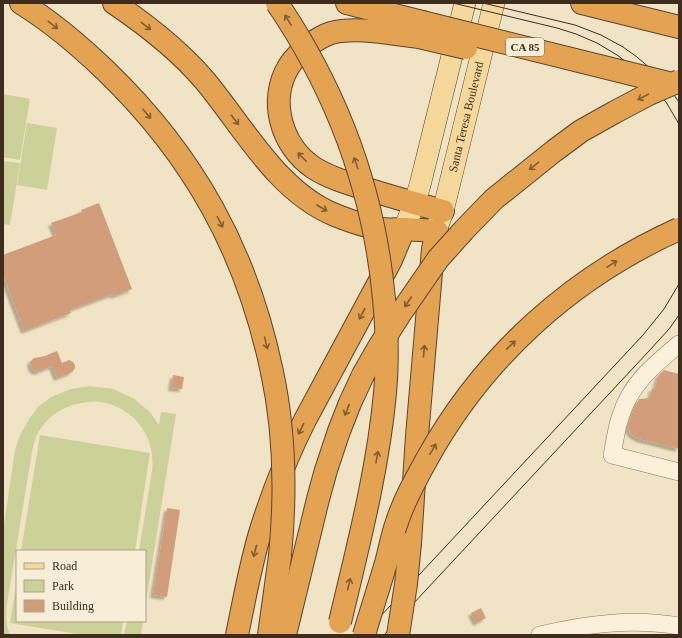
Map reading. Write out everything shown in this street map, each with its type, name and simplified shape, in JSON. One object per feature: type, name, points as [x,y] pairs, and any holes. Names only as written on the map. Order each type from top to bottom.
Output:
[{"type":"highway","points":[[21,3],[35,12],[93,58],[143,108],[186,164],[221,223],[235,252],[254,303],[266,342],[276,390],[282,438],[283,522],[280,556],[269,635]]},
{"type":"highway","points":[[114,3],[162,38],[184,58],[206,82],[282,179],[300,194],[334,215],[354,222],[383,229],[404,230],[440,221]]},
{"type":"highway","points":[[277,3],[314,64],[333,102],[354,157],[373,223],[380,259],[385,305],[387,340],[386,385],[378,455],[337,635]]},
{"type":"highway","name":"CA 85","points":[[347,3],[420,30],[628,72],[679,85]]},
{"type":"highway","points":[[582,3],[679,27]]},
{"type":"highway","points":[[420,30],[341,31],[330,33],[316,39],[294,58],[284,75],[278,96],[280,119],[292,146],[314,168],[349,184],[414,204],[440,221]]},
{"type":"highway","points":[[285,635],[318,498],[347,410],[363,375],[379,347],[438,259],[494,199],[554,150],[581,131],[649,94],[679,81]]},
{"type":"highway","points":[[398,635],[406,584],[410,543],[417,436],[433,249],[440,221]]},
{"type":"highway","points":[[364,635],[397,522],[415,481],[453,416],[474,388],[505,352],[533,324],[564,297],[596,274],[626,256],[658,238],[679,229]]},
{"type":"highway","points":[[237,635],[253,560],[271,500],[284,465],[294,442],[391,260],[404,230]]},
{"type":"main road","points":[[404,230],[420,185],[465,3]]},
{"type":"main road","name":"Santa Teresa Boulevard","points":[[440,221],[494,3]]},
{"type":"street","points":[[679,344],[655,364],[642,378],[628,399],[620,415],[612,455],[679,472]]},
{"type":"street","points":[[540,635],[592,624],[620,622],[679,626]]},
{"type":"green space","points":[[3,94],[30,99],[20,160],[3,157]]},
{"type":"green space","points":[[27,123],[57,128],[47,190],[17,185]]},
{"type":"green space","points":[[3,161],[20,163],[10,225],[3,224]]},
{"type":"green space","points":[[90,386],[113,389],[133,398],[150,412],[159,425],[161,412],[176,414],[146,602],[146,550],[139,550],[152,471],[152,452],[150,443],[142,427],[129,414],[121,409],[101,402],[72,405],[57,412],[45,423],[40,430],[32,452],[6,612],[10,635],[3,635],[3,531],[15,450],[20,435],[38,407],[51,397],[71,389]]},
{"type":"green space","points":[[40,435],[150,453],[135,550],[21,550]]},
{"type":"green space","points":[[16,585],[16,622],[123,622],[121,635],[83,635],[10,623]]},
{"type":"green space","points":[[127,622],[143,622],[141,635],[124,635]]},
{"type":"building","points":[[99,203],[132,289],[114,296],[113,294],[70,310],[71,313],[24,331],[3,275],[3,255],[56,235],[51,223],[82,212],[81,210]]},
{"type":"building","points":[[57,351],[62,363],[69,360],[73,362],[75,368],[72,372],[57,378],[52,366],[37,372],[31,367],[30,362],[34,358],[45,356]]},
{"type":"building","points":[[664,370],[679,374],[679,449],[639,439],[632,435],[627,428],[639,399],[650,398],[652,388],[655,389],[658,376]]},
{"type":"building","points":[[173,375],[184,377],[182,389],[171,388]]},
{"type":"building","points":[[167,508],[180,510],[167,597],[153,595]]},
{"type":"building","points":[[481,608],[486,618],[476,623],[471,613]]},
{"type":"tram line","points":[[453,3],[557,28],[597,43],[617,55],[638,71],[666,102],[679,124]]},
{"type":"tram line","points":[[483,3],[575,25],[601,35],[623,47],[651,69],[664,81],[679,102]]},
{"type":"tram line","points":[[363,635],[643,335],[664,309],[679,284]]},
{"type":"tram line","points":[[384,635],[649,351],[669,329],[679,315]]}]
